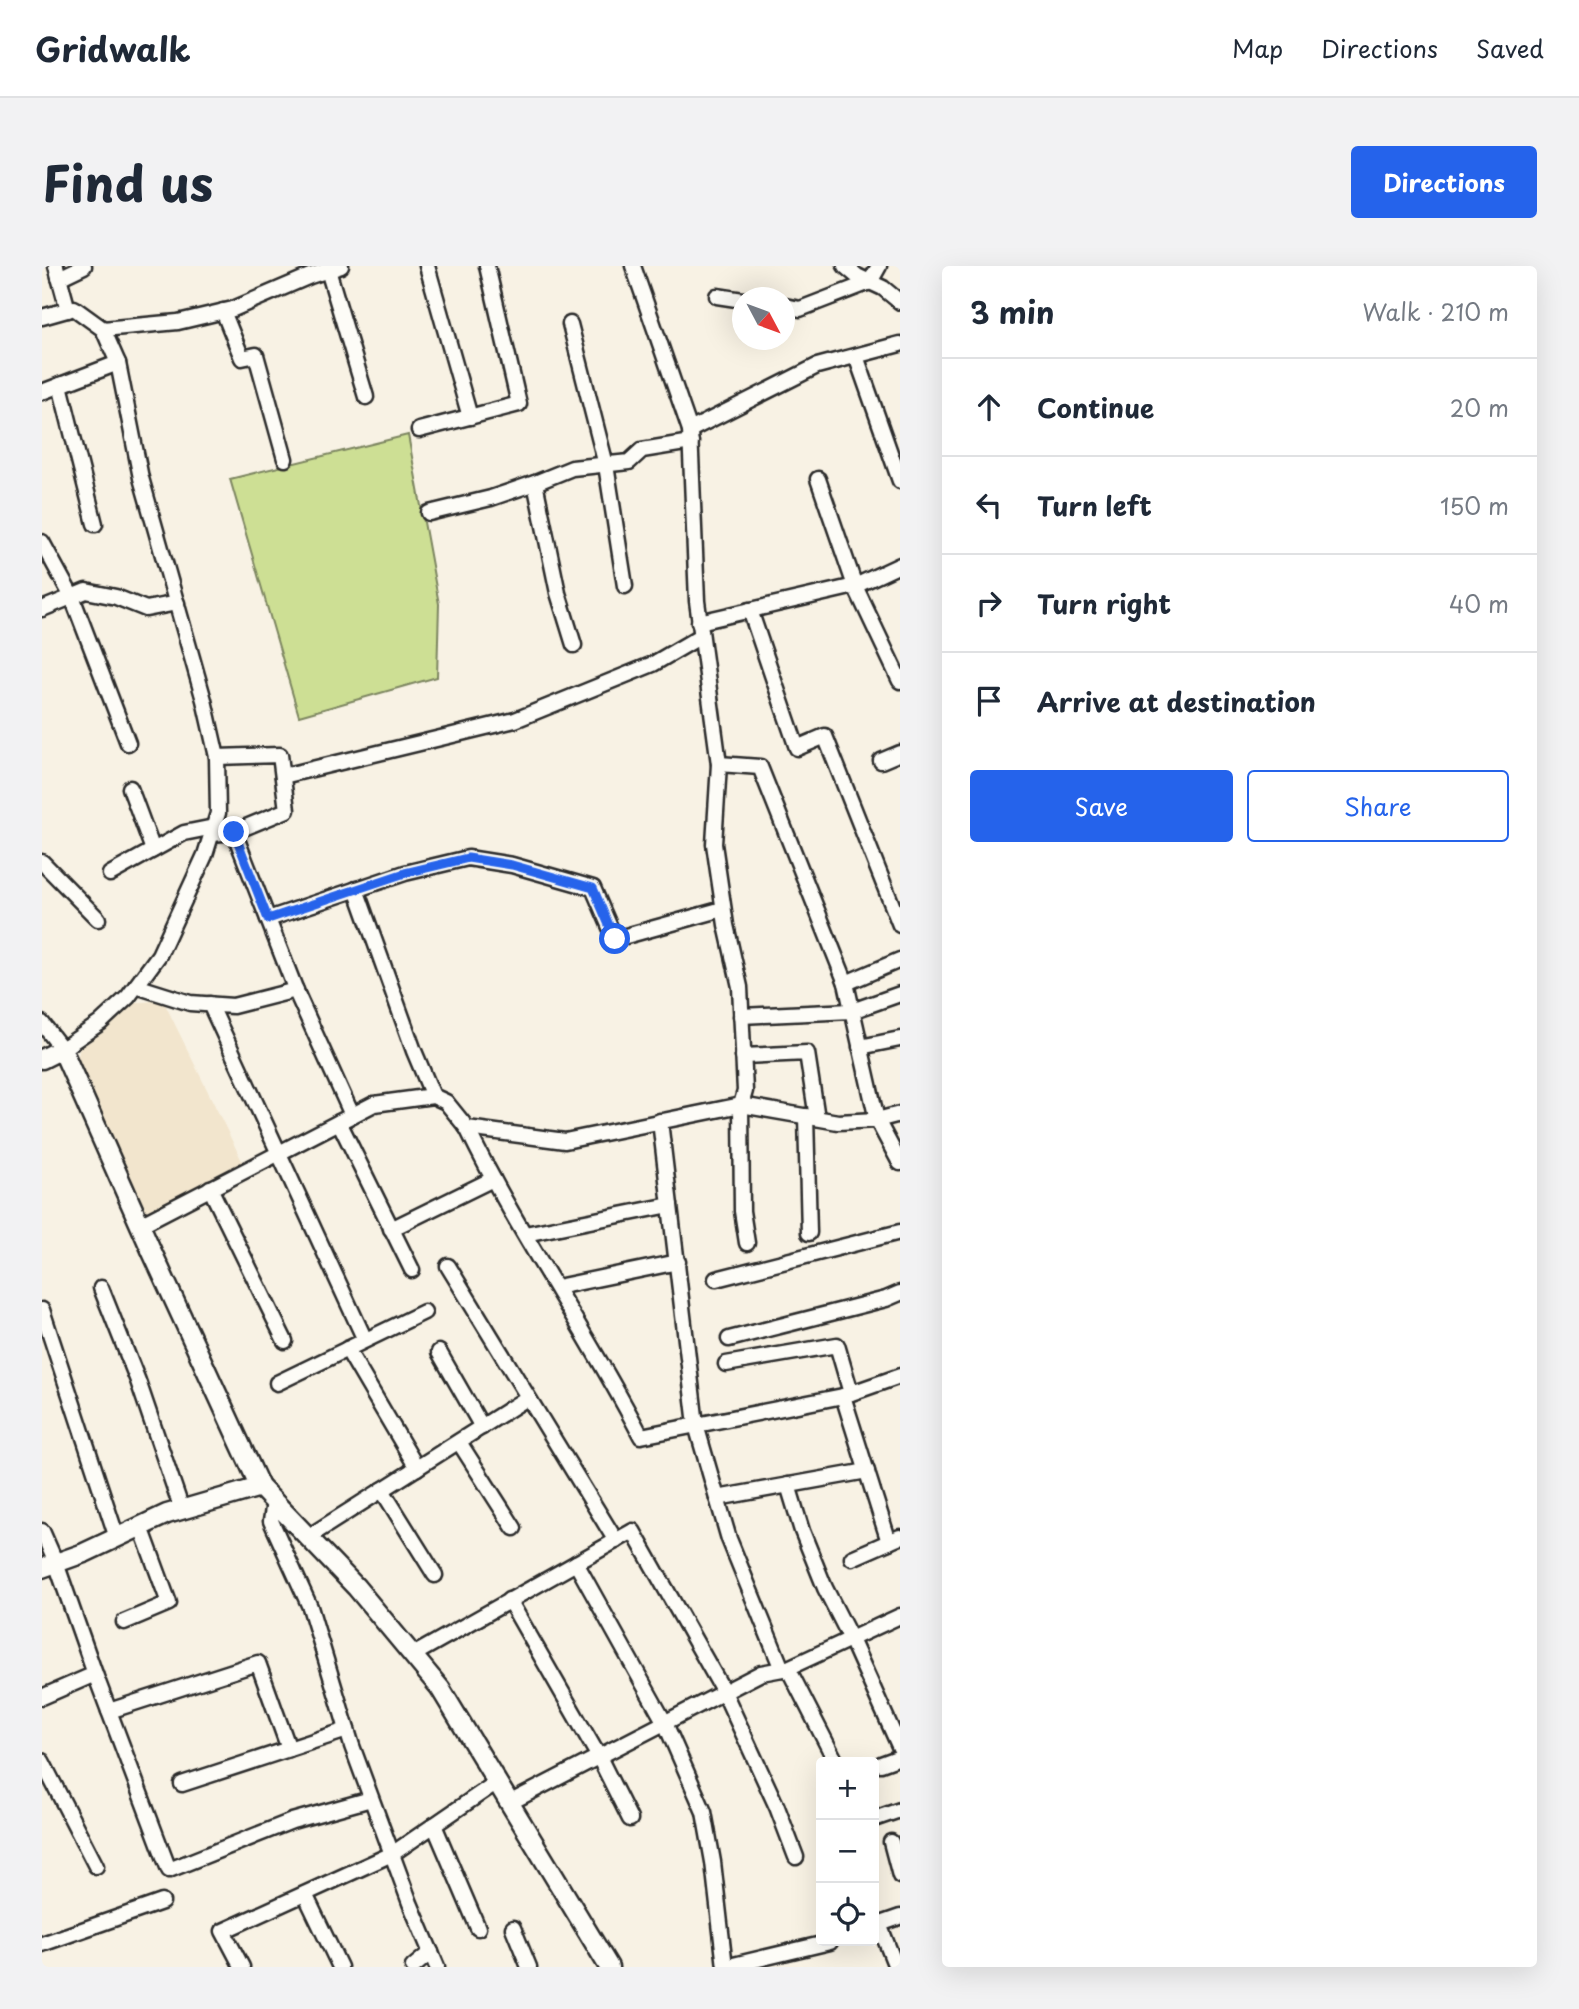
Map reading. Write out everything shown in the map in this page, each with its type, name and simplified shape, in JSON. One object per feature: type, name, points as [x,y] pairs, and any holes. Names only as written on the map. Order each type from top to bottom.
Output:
[{"type":"street","points":[[68,310],[57,272],[84,266]]},
{"type":"street","points":[[428,266],[470,417]]},
{"type":"street","points":[[419,430],[519,404],[487,266]]},
{"type":"street","points":[[633,266],[690,436],[696,601],[719,764],[714,844],[723,909],[740,987],[745,1091],[741,1105],[743,1211],[747,1243]]},
{"type":"street","points":[[845,266],[858,276],[883,288],[900,302]]},
{"type":"street","points":[[795,308],[800,309],[870,282],[879,266]]},
{"type":"street","points":[[103,329],[178,322],[223,312],[334,268],[366,397]]},
{"type":"street","points":[[717,296],[732,298]]},
{"type":"street","points":[[42,317],[74,308],[103,329],[118,363],[141,478],[204,700],[217,757],[218,813],[205,855],[159,955],[128,997],[100,1023],[42,1059]]},
{"type":"street","points":[[223,312],[242,358],[256,355],[285,459]]},
{"type":"street","points":[[570,324],[606,465],[625,586]]},
{"type":"street","points":[[429,513],[491,498],[572,468],[629,462],[642,450],[690,436],[817,366],[900,344]]},
{"type":"street","points":[[856,356],[900,481]]},
{"type":"street","points":[[42,391],[118,363]]},
{"type":"street","points":[[61,384],[95,524]]},
{"type":"street","points":[[818,479],[855,586],[900,681]]},
{"type":"street","points":[[535,483],[558,593],[574,645]]},
{"type":"street","points":[[42,542],[72,597],[128,743]]},
{"type":"street","points":[[283,776],[515,720],[653,664],[700,629],[750,610],[855,586],[900,565]]},
{"type":"street","points":[[42,609],[86,591],[116,597],[146,608],[177,603]]},
{"type":"street","points":[[750,610],[797,748],[825,736],[900,925]]},
{"type":"street","points":[[881,761],[900,752]]},
{"type":"street","points":[[110,874],[184,833],[213,830],[234,832],[287,810],[280,755],[217,757]]},
{"type":"street","points":[[719,764],[760,767],[846,984],[877,1120],[900,1163]]},
{"type":"street","points":[[130,788],[153,850]]},
{"type":"street","points":[[234,832],[296,990],[352,1115]]},
{"type":"street","points":[[268,919],[405,873],[468,858],[512,865],[593,888],[615,939],[723,909]]},
{"type":"street","points":[[42,862],[98,919]]},
{"type":"street","points":[[356,889],[414,1051],[433,1096]]},
{"type":"street","points":[[846,984],[900,960]]},
{"type":"street","points":[[136,986],[190,1003],[233,1006],[296,990]]},
{"type":"street","points":[[741,1016],[852,1011],[900,994]]},
{"type":"street","points":[[210,1004],[365,1340]]},
{"type":"street","points":[[42,1023],[62,1049],[260,1487],[356,1587],[440,1688],[609,1967]]},
{"type":"street","points":[[860,1047],[900,1039]]},
{"type":"street","points":[[743,1056],[807,1053],[811,1117],[808,1233]]},
{"type":"street","points":[[140,1225],[374,1104],[433,1096],[446,1102],[467,1128],[493,1180],[615,1386],[640,1436],[847,1395],[900,1376]]},
{"type":"street","points":[[467,1128],[565,1141],[741,1105],[838,1122],[877,1120],[900,1114]]},
{"type":"street","points":[[660,1121],[696,1425],[729,1539],[785,1669],[833,1757]]},
{"type":"street","points":[[338,1122],[412,1270]]},
{"type":"street","points":[[391,1229],[493,1180]]},
{"type":"street","points":[[210,1188],[285,1341]]},
{"type":"street","points":[[525,1234],[670,1205]]},
{"type":"street","points":[[716,1279],[900,1232]]},
{"type":"street","points":[[556,1287],[678,1262]]},
{"type":"street","points":[[448,1266],[616,1541]]},
{"type":"street","points":[[101,1288],[138,1381],[183,1510]]},
{"type":"street","points":[[729,1339],[886,1299],[900,1293]]},
{"type":"street","points":[[42,1310],[117,1538]]},
{"type":"street","points":[[277,1383],[424,1312]]},
{"type":"street","points":[[726,1364],[837,1345],[867,1471],[895,1539],[852,1558]]},
{"type":"street","points":[[347,1349],[417,1468]]},
{"type":"street","points":[[439,1352],[482,1427]]},
{"type":"street","points":[[308,1537],[527,1398]]},
{"type":"street","points":[[459,1442],[514,1528]]},
{"type":"street","points":[[717,1498],[867,1471]]},
{"type":"street","points":[[788,1485],[802,1531],[825,1588],[900,1748]]},
{"type":"street","points":[[49,1566],[84,1553],[167,1514],[260,1487]]},
{"type":"street","points":[[382,1490],[435,1574]]},
{"type":"street","points":[[274,1502],[271,1521],[310,1607],[347,1730],[437,1967]]},
{"type":"street","points":[[124,1622],[169,1603],[141,1527]]},
{"type":"street","points":[[42,1531],[49,1566],[95,1674],[169,1870],[292,1821],[372,1799]]},
{"type":"street","points":[[413,1655],[633,1531],[724,1692],[773,1797],[796,1857]]},
{"type":"street","points":[[576,1563],[665,1723],[704,1812],[713,1862],[725,1967],[778,1961],[819,1946]]},
{"type":"street","points":[[509,1600],[599,1757],[630,1819]]},
{"type":"street","points":[[509,1803],[761,1673],[785,1669],[900,1616]]},
{"type":"street","points":[[109,1711],[258,1663],[289,1749]]},
{"type":"street","points":[[42,1697],[95,1674]]},
{"type":"street","points":[[182,1784],[347,1730]]},
{"type":"street","points":[[881,1764],[900,1757]]},
{"type":"street","points":[[42,1761],[96,1866]]},
{"type":"street","points":[[242,1967],[223,1931],[392,1854],[496,1782]]},
{"type":"street","points":[[879,1817],[900,1810]]},
{"type":"street","points":[[434,1825],[478,1928]]},
{"type":"street","points":[[891,1842],[900,1876]]},
{"type":"street","points":[[305,1894],[340,1967]]},
{"type":"street","points":[[42,1944],[162,1902]]},
{"type":"street","points":[[879,1924],[900,1917]]},
{"type":"street","points":[[513,1928],[529,1967]]},
{"type":"street","points":[[879,1931],[896,1967]]},
{"type":"street","points":[[413,1967],[431,1952]]},
{"type":"shaded area","points":[[163,1000],[244,1165],[144,1215],[77,1060],[80,1047],[133,1003]]},
{"type":"green space","points":[[408,435],[439,604],[437,677],[299,716],[230,479]]},
{"type":"route","points":[[234,832],[268,919],[405,873],[468,858],[512,865],[593,888],[615,939]]}]
